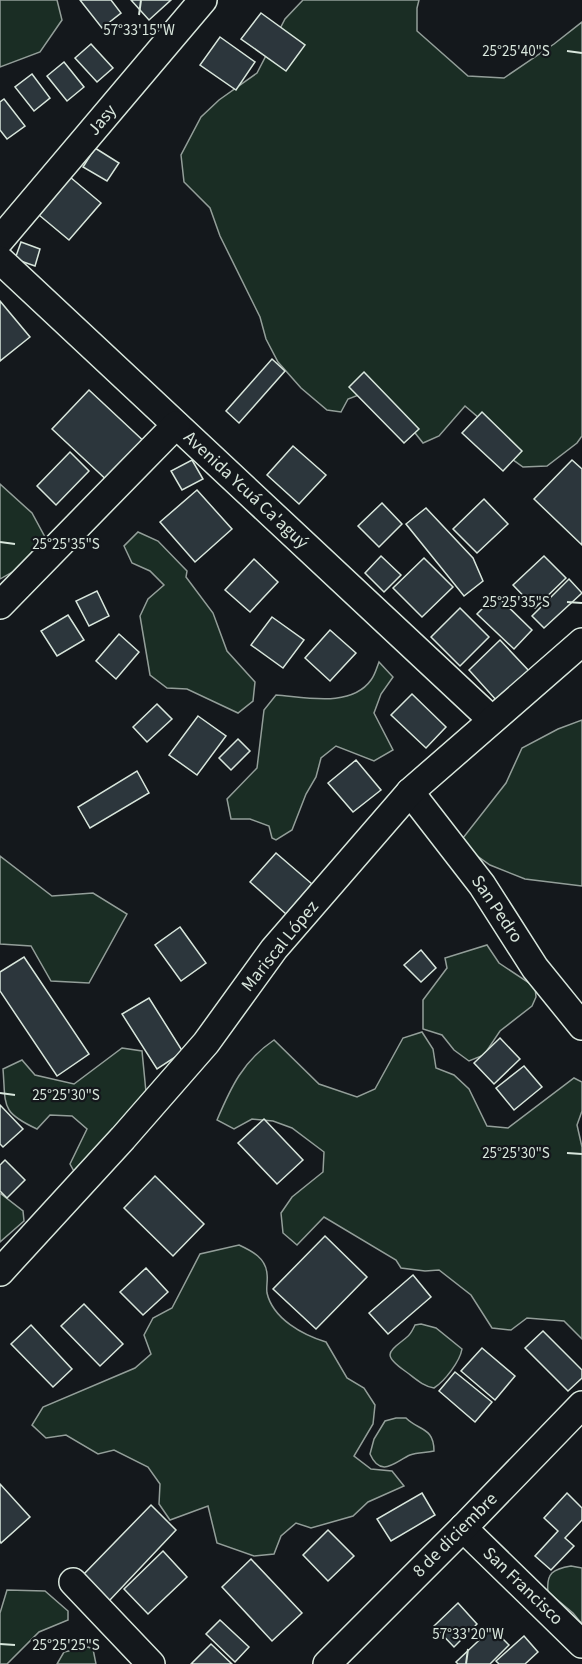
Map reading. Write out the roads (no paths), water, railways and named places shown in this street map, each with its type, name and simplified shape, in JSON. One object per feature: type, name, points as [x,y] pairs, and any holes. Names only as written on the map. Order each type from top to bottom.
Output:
[{"type":"street","name":"Jasy","points":[[0,240],[203,0]]},
{"type":"street","name":"Avenida Ycuá Ca'aguý","points":[[0,260],[492,720]]},
{"type":"street","points":[[0,605],[176,425]]},
{"type":"street","name":"Mariscal López","points":[[0,1272],[123,1138],[206,1043],[274,949],[410,792],[582,642]]},
{"type":"street","name":"San Pedro","points":[[410,792],[482,885],[535,968],[582,1026]]},
{"type":"street","name":"8 de diciembre","points":[[327,1664],[582,1405]]},
{"type":"street","name":"San Francisco","points":[[463,1528],[582,1644]]},
{"type":"street","points":[[73,1582],[151,1664]]}]
